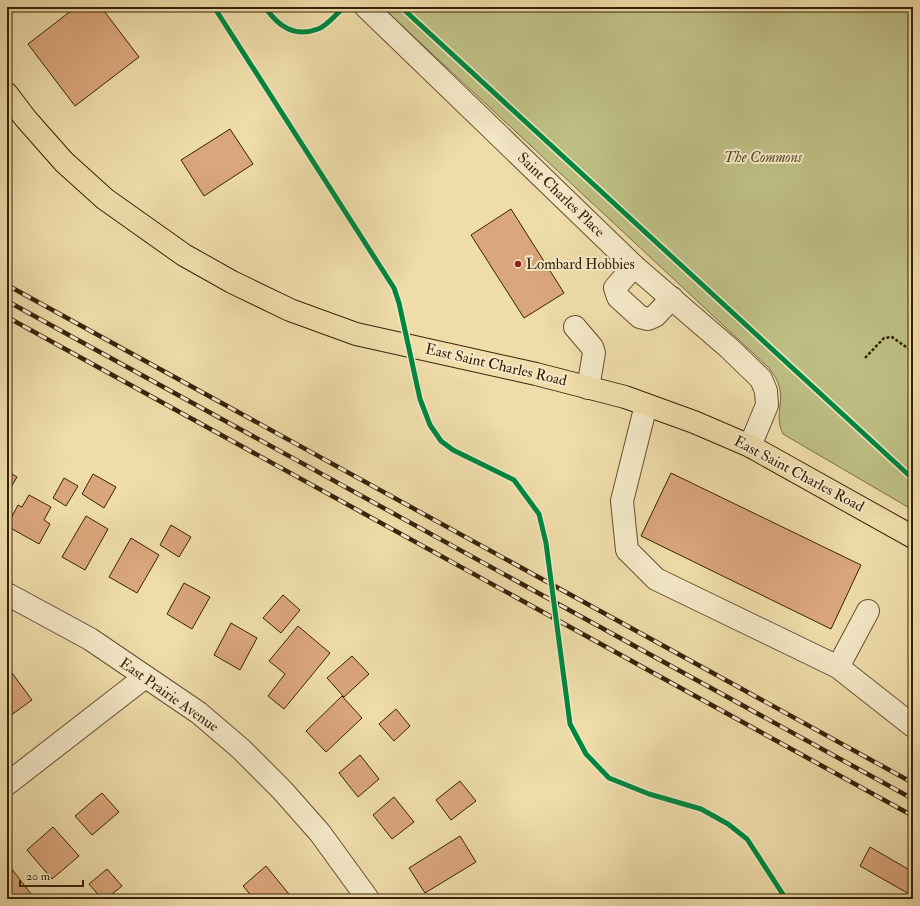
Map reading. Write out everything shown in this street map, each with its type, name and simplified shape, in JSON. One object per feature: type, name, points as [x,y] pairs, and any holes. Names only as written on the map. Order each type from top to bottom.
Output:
[{"type":"main road","name":"East Saint Charles Road","points":[[7,94],[26,119],[64,162],[104,198],[184,255],[232,282],[290,310],[356,334],[476,360],[588,388],[646,405],[694,422],[750,446],[913,536]]},
{"type":"street","name":"Saint Charles Place","points":[[366,7],[634,266],[729,348],[761,379],[766,391],[767,405],[750,446]]},
{"type":"street","points":[[634,266],[615,288],[618,297],[640,317],[648,319],[655,316],[672,298]]},
{"type":"street","points":[[575,327],[592,347],[594,353],[588,388]]},
{"type":"street","points":[[646,405],[622,502],[627,550],[656,579],[838,667],[913,726]]},
{"type":"street","name":"East Prairie Avenue","points":[[7,594],[90,639],[199,713],[241,749],[282,790],[320,833],[368,899]]},
{"type":"street","points":[[838,667],[868,611]]},
{"type":"street","points":[[7,784],[145,677]]},
{"type":"path","points":[[865,358],[884,338],[892,337],[913,352]]},
{"type":"green space","name":"The Commons","points":[[382,7],[913,7],[913,510],[783,434],[779,417],[781,394],[775,377],[768,367]]},
{"type":"building","points":[[76,7],[101,7],[139,57],[75,106],[28,44]]},
{"type":"building","points":[[230,129],[253,164],[204,196],[181,160]]},
{"type":"building","name":"Lombard Hobbies","points":[[511,209],[564,293],[524,318],[471,235]]},
{"type":"building","points":[[7,471],[17,477],[7,494]]},
{"type":"building","points":[[671,473],[861,565],[831,629],[641,536]]},
{"type":"building","points":[[93,474],[116,487],[104,508],[82,494]]},
{"type":"building","points":[[64,478],[78,486],[66,506],[53,498]]},
{"type":"building","points":[[29,495],[51,507],[44,520],[50,524],[39,544],[7,526],[18,505],[22,507]]},
{"type":"building","points":[[86,516],[108,529],[85,570],[62,557]]},
{"type":"building","points":[[171,525],[191,537],[179,557],[160,545]]},
{"type":"building","points":[[131,538],[159,555],[137,593],[109,577]]},
{"type":"building","points":[[184,583],[210,597],[192,629],[167,614]]},
{"type":"building","points":[[283,595],[300,610],[281,633],[263,618]]},
{"type":"building","points":[[231,623],[257,638],[240,670],[214,655]]},
{"type":"building","points":[[298,626],[330,653],[284,709],[268,696],[285,674],[269,661]]},
{"type":"building","points":[[352,656],[369,674],[344,697],[327,678]]},
{"type":"building","points":[[12,673],[32,700],[7,718],[7,677]]},
{"type":"building","points":[[342,696],[362,718],[326,752],[306,731]]},
{"type":"building","points":[[396,709],[410,726],[394,741],[379,724]]},
{"type":"building","points":[[360,755],[379,779],[358,797],[339,773]]},
{"type":"building","points":[[460,781],[476,801],[451,820],[436,800]]},
{"type":"building","points":[[102,793],[119,812],[92,835],[75,816]]},
{"type":"building","points":[[394,797],[414,822],[392,839],[373,815]]},
{"type":"building","points":[[53,827],[79,856],[52,879],[27,850]]},
{"type":"building","points":[[460,836],[476,862],[425,893],[409,868]]},
{"type":"building","points":[[870,847],[913,872],[913,892],[911,895],[860,866]]},
{"type":"building","points":[[7,863],[35,899],[7,899]]},
{"type":"building","points":[[266,866],[293,899],[254,899],[243,886]]},
{"type":"building","points":[[107,869],[122,886],[106,899],[102,899],[89,884]]},
{"type":"railway","points":[[7,285],[913,783]]},
{"type":"railway","points":[[7,301],[913,799]]},
{"type":"railway","points":[[7,317],[913,816]]},
{"type":"cycle path","points":[[214,7],[394,288],[399,303],[420,399],[430,425],[441,441],[453,450],[514,480],[539,514],[546,543],[570,724],[586,754],[609,778],[649,794],[701,809],[728,824],[747,839],[786,899]]},
{"type":"cycle path","points":[[265,7],[281,25],[294,31],[301,32],[318,29],[344,7]]},
{"type":"cycle path","points":[[401,7],[913,479]]},
{"type":"place","name":"Lombard Hobbies","points":[[518,264]]}]
